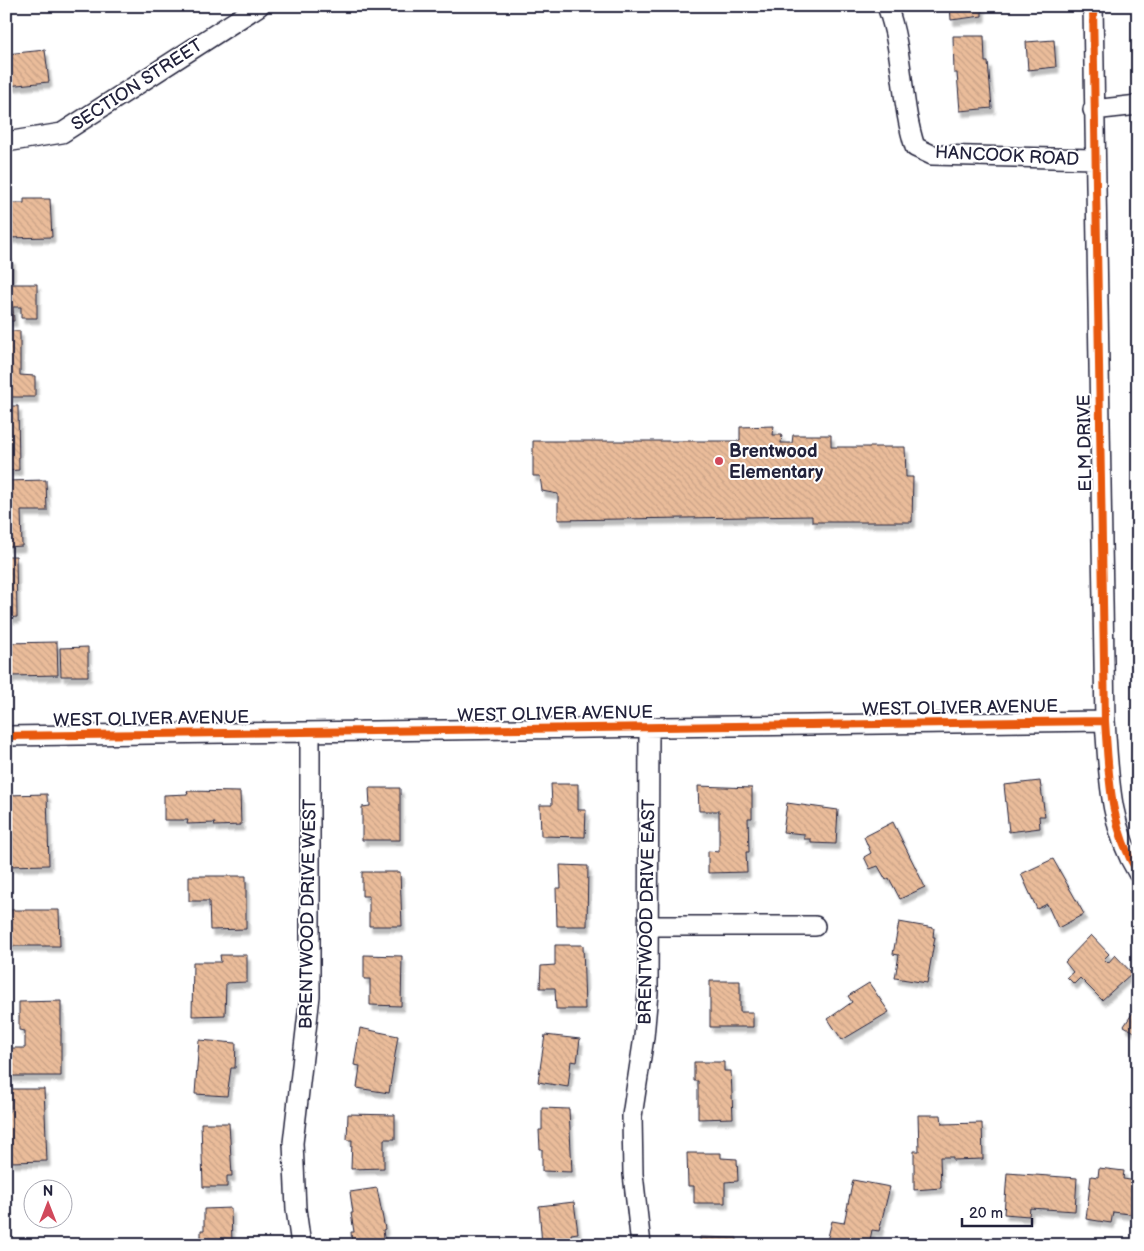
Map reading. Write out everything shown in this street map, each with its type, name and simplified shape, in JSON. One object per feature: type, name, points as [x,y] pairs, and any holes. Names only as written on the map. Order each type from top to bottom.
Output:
[{"type":"street","name":"SECTION STREET","points":[[6,142],[62,133],[259,6]]},
{"type":"street","name":"HANCOOK ROAD","points":[[887,6],[901,58],[910,133],[915,147],[932,155],[1094,159]]},
{"type":"street","name":"ELM DRIVE","points":[[1093,6],[1094,159],[1105,721],[1114,816],[1120,836],[1138,874]]},
{"type":"street","points":[[1094,110],[1138,105]]},
{"type":"street","name":"WEST OLIVER AVENUE","points":[[6,736],[1105,721]]},
{"type":"street","name":"BRENTWOOD DRIVE EAST","points":[[641,1245],[633,1174],[632,1116],[644,1037],[650,926],[649,728]]},
{"type":"street","name":"BRENTWOOD DRIVE WEST","points":[[301,1245],[293,1143],[310,996],[310,732]]},
{"type":"street","points":[[650,926],[815,926]]},
{"type":"building","points":[[950,6],[982,6],[982,16],[951,20]]},
{"type":"building","points":[[953,36],[984,36],[985,62],[988,62],[992,108],[960,111],[957,73],[954,73]]},
{"type":"building","points":[[1054,40],[1056,67],[1028,70],[1026,42]]},
{"type":"building","points":[[45,50],[49,82],[6,86],[6,54]]},
{"type":"building","points":[[24,199],[50,199],[52,237],[6,238],[6,203],[24,203]]},
{"type":"building","points":[[6,259],[12,259],[12,284],[37,284],[37,318],[21,318],[21,307],[13,307],[14,321],[6,321]]},
{"type":"building","points":[[6,331],[20,331],[20,375],[35,376],[35,397],[6,397]]},
{"type":"building","points":[[6,406],[18,406],[19,470],[6,471]]},
{"type":"building","name":"Brentwood Elementary","points":[[774,426],[773,435],[782,435],[781,443],[792,443],[793,435],[831,435],[831,447],[905,447],[906,477],[913,477],[912,522],[812,522],[812,516],[558,520],[558,494],[542,491],[540,476],[533,476],[533,441],[740,441],[740,427]]},
{"type":"building","points":[[46,480],[47,511],[21,511],[22,546],[6,547],[6,481]]},
{"type":"building","points":[[6,556],[16,556],[17,617],[6,618]]},
{"type":"building","points":[[57,642],[58,675],[12,676],[12,678],[6,678],[6,643]]},
{"type":"building","points":[[88,647],[88,676],[61,676],[60,648]]},
{"type":"building","points":[[1040,781],[1045,816],[1039,816],[1040,828],[1009,832],[1004,785]]},
{"type":"building","points":[[551,784],[578,784],[578,810],[586,810],[585,837],[541,836],[540,805],[552,805]]},
{"type":"building","points":[[698,786],[752,788],[752,818],[748,818],[749,852],[746,852],[747,872],[708,873],[708,851],[719,852],[719,811],[699,811]]},
{"type":"building","points":[[369,788],[400,788],[400,840],[362,840],[362,807],[370,806]]},
{"type":"building","points":[[187,791],[240,792],[241,825],[214,826],[215,823],[187,824],[188,820],[164,820],[164,795],[188,794]]},
{"type":"building","points":[[47,794],[49,865],[6,866],[6,839],[10,839],[7,795]]},
{"type":"building","points":[[787,803],[838,810],[836,844],[811,843],[811,839],[804,839],[804,834],[783,832]]},
{"type":"building","points":[[893,822],[925,887],[900,899],[889,878],[886,880],[878,866],[870,869],[864,857],[871,853],[864,837]]},
{"type":"building","points":[[1053,859],[1084,914],[1058,928],[1047,904],[1037,909],[1021,874]]},
{"type":"building","points":[[560,865],[588,866],[587,926],[557,926],[556,888],[561,888]]},
{"type":"building","points":[[362,872],[400,872],[402,926],[369,926],[369,896],[362,896]]},
{"type":"building","points":[[189,876],[246,876],[246,929],[210,930],[209,901],[189,901]]},
{"type":"building","points":[[6,910],[59,910],[60,946],[6,946]]},
{"type":"building","points":[[899,922],[934,928],[933,937],[935,937],[927,983],[895,978],[899,955],[893,954]]},
{"type":"building","points":[[1091,935],[1109,954],[1104,959],[1108,963],[1115,955],[1132,973],[1102,1000],[1080,978],[1074,984],[1067,977],[1073,972],[1065,962]]},
{"type":"building","points":[[555,945],[583,945],[585,1009],[556,1009],[555,988],[540,988],[541,966],[555,965]]},
{"type":"building","points":[[220,955],[247,955],[247,982],[226,983],[225,1015],[192,1016],[193,962],[221,962]]},
{"type":"building","points":[[364,955],[402,956],[401,1006],[370,1005],[370,979],[364,979]]},
{"type":"building","points":[[710,981],[740,981],[740,1012],[753,1012],[753,1027],[710,1027]]},
{"type":"building","points":[[869,983],[889,1012],[842,1040],[828,1019],[852,1002],[848,996]]},
{"type":"building","points":[[61,1001],[61,1076],[6,1076],[6,1048],[25,1048],[25,1031],[19,1030],[19,1002]]},
{"type":"building","points":[[1138,1005],[1138,1034],[1124,1026]]},
{"type":"building","points":[[360,1028],[398,1036],[389,1093],[357,1088],[360,1066],[354,1065]]},
{"type":"building","points":[[545,1035],[580,1039],[577,1062],[571,1061],[568,1087],[538,1082]]},
{"type":"building","points":[[199,1040],[236,1043],[235,1068],[231,1068],[227,1096],[195,1094]]},
{"type":"building","points":[[694,1062],[724,1062],[724,1071],[731,1071],[733,1118],[698,1119],[698,1081],[694,1081]]},
{"type":"building","points":[[10,1089],[44,1089],[47,1161],[11,1162],[10,1140],[6,1140],[6,1111],[10,1111]]},
{"type":"building","points":[[542,1108],[569,1109],[572,1172],[542,1171],[542,1149],[540,1149],[539,1130],[542,1130]]},
{"type":"building","points":[[348,1114],[395,1115],[395,1139],[384,1139],[384,1168],[351,1169],[352,1140],[347,1140]]},
{"type":"building","points":[[918,1115],[941,1115],[942,1124],[982,1123],[983,1159],[953,1160],[953,1157],[940,1157],[941,1188],[914,1190],[914,1151],[919,1151]]},
{"type":"building","points":[[201,1123],[229,1123],[232,1176],[227,1176],[227,1187],[203,1187]]},
{"type":"building","points":[[687,1153],[721,1153],[721,1158],[737,1159],[738,1181],[725,1182],[725,1203],[694,1203],[694,1186],[688,1186]]},
{"type":"building","points":[[1099,1168],[1124,1171],[1123,1179],[1138,1181],[1138,1215],[1113,1212],[1111,1223],[1086,1219],[1091,1176],[1098,1177]]},
{"type":"building","points":[[1007,1173],[1077,1178],[1075,1211],[1030,1208],[1029,1216],[1004,1214]]},
{"type":"building","points":[[853,1180],[890,1187],[879,1231],[872,1230],[869,1245],[826,1245],[832,1221],[844,1223]]},
{"type":"building","points":[[377,1188],[385,1229],[383,1230],[385,1245],[352,1245],[351,1232],[354,1232],[350,1192]]},
{"type":"building","points":[[574,1202],[578,1233],[571,1234],[572,1245],[542,1245],[539,1206]]},
{"type":"building","points":[[231,1208],[232,1245],[201,1245],[201,1230],[204,1230],[204,1209]]},
{"type":"building","points":[[700,1237],[737,1238],[737,1245],[700,1245]]},
{"type":"cycle path","points":[[1093,6],[1105,721],[1112,800],[1121,837],[1138,873]]},
{"type":"cycle path","points":[[6,736],[1105,721]]},
{"type":"place","name":"Brentwood Elementary","points":[[719,461]]}]
